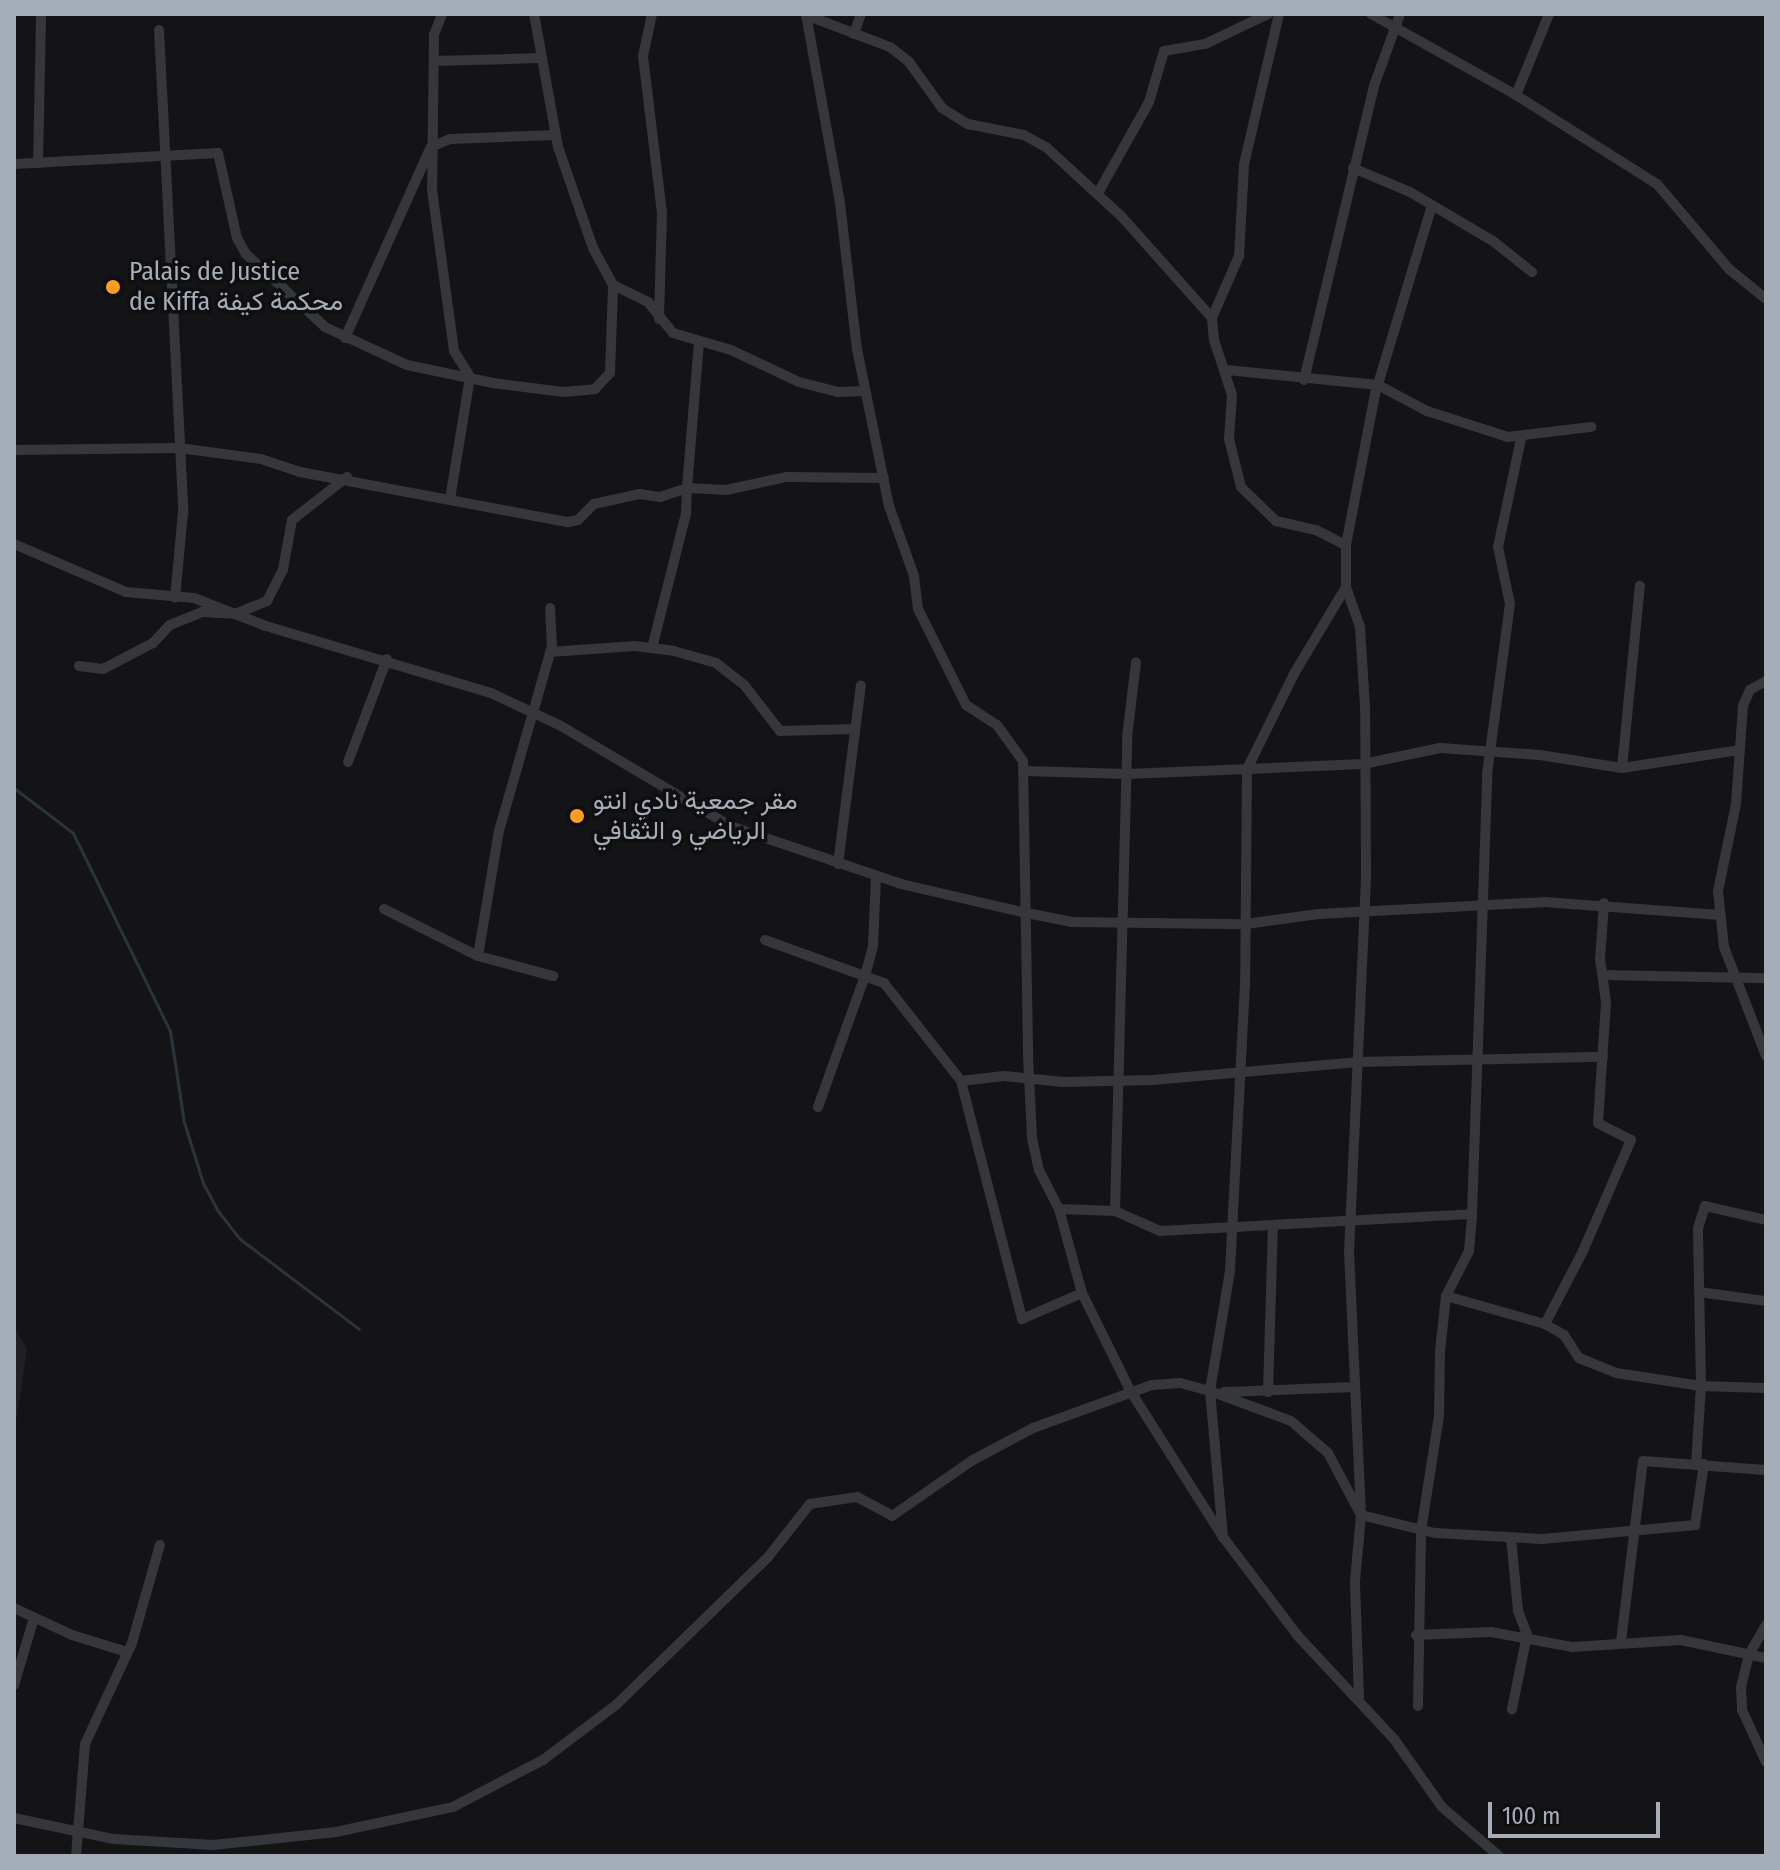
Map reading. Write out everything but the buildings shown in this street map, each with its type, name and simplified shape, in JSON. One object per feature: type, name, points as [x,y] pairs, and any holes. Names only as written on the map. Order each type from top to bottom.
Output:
[{"type":"street","points":[[38,163],[41,14]]},
{"type":"street","points":[[442,14],[434,35],[431,147],[454,351],[470,377],[450,499]]},
{"type":"street","points":[[14,164],[218,153],[237,238],[246,254],[325,327],[407,365],[563,392],[595,389],[610,373],[613,285],[593,248],[556,135],[534,14]]},
{"type":"street","points":[[652,14],[643,56],[662,212],[659,319]]},
{"type":"street","points":[[854,34],[861,14]]},
{"type":"street","points":[[1098,193],[1149,102],[1164,51],[1205,44],[1268,14]]},
{"type":"street","points":[[1279,14],[1244,165],[1239,256],[1212,318],[1214,340],[1227,370],[1231,463],[1241,487],[1276,521],[1316,530],[1346,545]]},
{"type":"street","points":[[1371,14],[1516,95],[1657,184],[1729,269],[1766,299]]},
{"type":"street","points":[[1304,380],[1353,168],[1400,14]]},
{"type":"street","points":[[1516,95],[1549,14]]},
{"type":"street","points":[[806,15],[890,47],[909,62],[942,108],[968,124],[1035,141],[1098,193],[1212,318]]},
{"type":"street","points":[[806,15],[840,203],[865,391],[884,478],[914,576],[918,609],[948,676],[966,705],[1012,742],[1025,771],[1032,1138],[1039,1170],[1059,1209],[1082,1293],[1131,1392],[1223,1537],[1297,1635],[1359,1698],[1442,1807],[1499,1856]]},
{"type":"street","points":[[159,30],[183,512],[175,598]]},
{"type":"street","points":[[435,61],[540,58]]},
{"type":"street","points":[[345,338],[431,147],[450,139],[556,135]]},
{"type":"street","points":[[1353,168],[1432,205],[1532,272]]},
{"type":"street","points":[[1359,1698],[1355,1581],[1361,1515],[1351,1220],[1364,913],[1363,764],[1360,627],[1346,587],[1346,545],[1378,385],[1432,205]]},
{"type":"street","points":[[613,285],[648,302],[673,333],[756,360],[799,382],[838,392],[865,391]]},
{"type":"street","points":[[652,648],[686,514],[699,342]]},
{"type":"street","points":[[1227,370],[1378,385],[1444,418],[1521,439],[1591,427]]},
{"type":"street","points":[[1418,1706],[1416,1635],[1421,1527],[1439,1416],[1446,1296],[1469,1251],[1472,1214],[1490,750],[1510,604],[1498,547],[1521,439]]},
{"type":"street","points":[[14,450],[179,448],[347,477],[568,522],[578,520],[594,504],[640,494],[660,497],[687,488],[726,490],[786,477],[884,478]]},
{"type":"street","points":[[79,666],[103,669],[153,643],[170,625],[202,612],[235,614],[267,601],[283,569],[292,520],[347,477]]},
{"type":"street","points":[[14,544],[126,592],[194,598],[235,614],[387,659],[532,712],[730,826],[876,876],[1027,913],[1072,922],[1246,924],[1485,904],[1604,903],[1721,915]]},
{"type":"street","points":[[1622,768],[1640,586]]},
{"type":"street","points":[[1223,1537],[1210,1391],[1232,1229],[1246,924],[1247,769],[1287,686],[1346,587]]},
{"type":"street","points":[[478,956],[499,831],[550,652],[550,608]]},
{"type":"street","points":[[550,652],[652,648],[716,663],[745,686],[780,731],[853,729]]},
{"type":"street","points":[[348,762],[387,659]]},
{"type":"street","points":[[1115,1211],[1127,774],[1136,663]]},
{"type":"street","points":[[1766,681],[1750,690],[1743,706],[1736,804],[1718,891],[1734,979],[1766,1056]]},
{"type":"street","points":[[838,864],[861,685]]},
{"type":"street","points":[[1025,771],[1127,774],[1363,764],[1440,748],[1490,750],[1622,768],[1739,750]]},
{"type":"street","points":[[818,1107],[873,946],[876,876]]},
{"type":"street","points":[[1545,1324],[1583,1251],[1631,1140],[1598,1123],[1603,1057],[1604,903]]},
{"type":"street","points":[[384,909],[478,956],[553,976]]},
{"type":"street","points":[[765,940],[884,983],[901,998],[961,1081],[1022,1319],[1082,1293]]},
{"type":"street","points":[[1603,975],[1766,978]]},
{"type":"street","points":[[961,1081],[1119,1080],[1480,1056],[1603,1057]]},
{"type":"street","points":[[1361,1515],[1421,1527],[1511,1538],[1695,1525],[1701,1386],[1698,1228],[1705,1206],[1766,1220]]},
{"type":"street","points":[[1059,1209],[1115,1211],[1160,1231],[1472,1214]]},
{"type":"street","points":[[1268,1392],[1273,1226]]},
{"type":"street","points":[[1699,1292],[1766,1301]]},
{"type":"street","points":[[1446,1296],[1545,1324],[1564,1335],[1579,1358],[1616,1373],[1701,1386],[1766,1388]]},
{"type":"street","points":[[14,1818],[79,1832],[213,1845],[336,1832],[453,1807],[543,1760],[617,1704],[768,1557],[810,1504],[857,1497],[892,1516],[973,1460],[1033,1428],[1131,1392],[1180,1383],[1291,1421],[1328,1453],[1361,1515]]},
{"type":"street","points":[[1210,1391],[1268,1392],[1355,1387]]},
{"type":"street","points":[[1621,1642],[1632,1531],[1643,1461],[1766,1470]]},
{"type":"street","points":[[1511,1538],[1518,1611],[1527,1635],[1512,1709]]},
{"type":"street","points":[[76,1856],[85,1744],[127,1652],[160,1545]]},
{"type":"street","points":[[14,1608],[127,1652]]},
{"type":"street","points":[[14,1685],[34,1618]]},
{"type":"street","points":[[1766,1625],[1751,1653],[1741,1688],[1742,1710],[1766,1762]]},
{"type":"street","points":[[1416,1635],[1527,1635],[1572,1647],[1681,1640],[1766,1658]]},
{"type":"shaded area","points":[[14,1327],[27,1349],[14,1435]]},
{"type":"waterway","points":[[14,788],[73,833],[170,1031],[184,1122],[203,1183],[218,1211],[240,1239],[359,1329]]},
{"type":"place","name":"Palais de Justice de Kiffa محكمة كيفة","points":[[113,287]]},
{"type":"place","name":"مقر جمعية نادي انتو الرياضي و الثقافي","points":[[577,816]]}]
